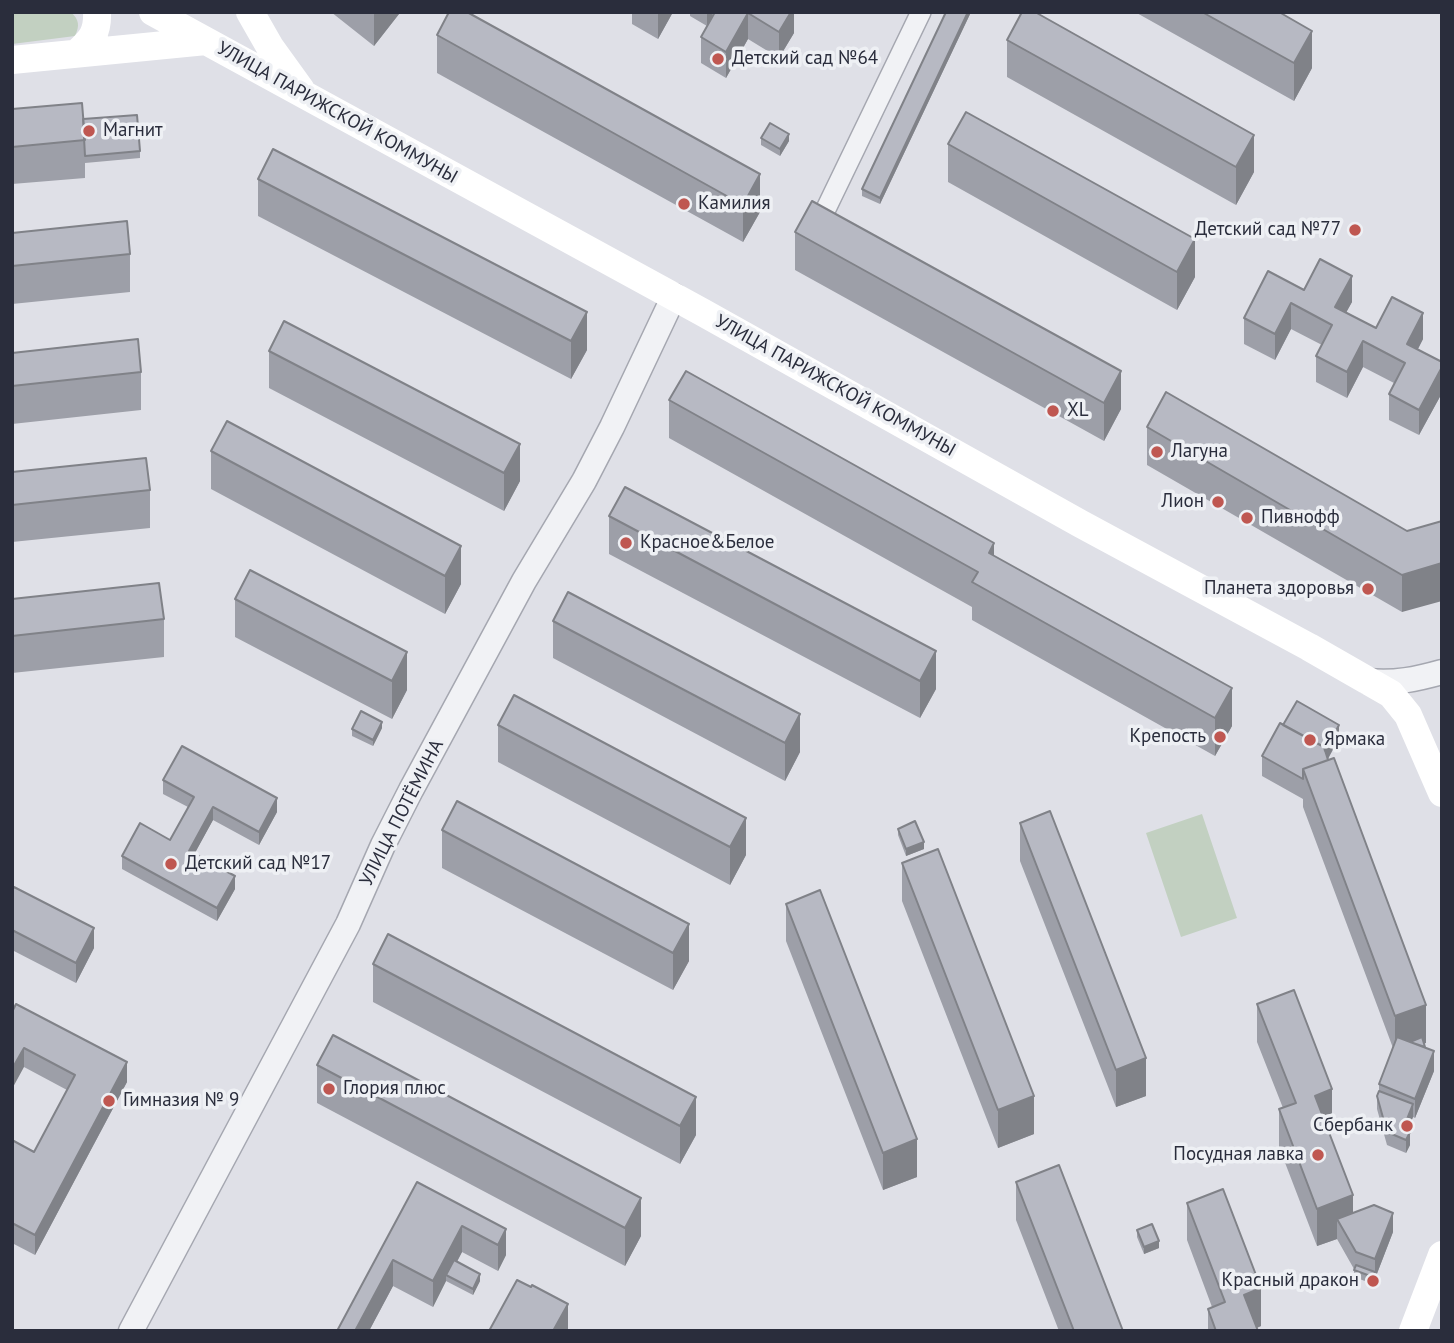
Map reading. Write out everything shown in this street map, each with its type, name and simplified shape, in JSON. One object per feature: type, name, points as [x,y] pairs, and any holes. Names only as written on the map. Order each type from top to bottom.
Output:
[{"type":"main road","points":[[77,53],[92,40],[98,23],[97,12]]},
{"type":"main road","name":"УЛИЦА ПАРИЖСКОЙ КОММУНЫ","points":[[153,12],[674,296],[1391,694],[1408,715],[1442,793]]},
{"type":"main road","points":[[250,12],[270,47],[304,96]]},
{"type":"main road","points":[[12,60],[206,41]]},
{"type":"main road","points":[[1413,1331],[1442,1255]]},
{"type":"street","points":[[823,215],[921,12]]},
{"type":"street","name":"УЛИЦА ПОТЁМИНА","points":[[131,1331],[348,924],[411,790],[524,581],[584,481],[674,296]]},
{"type":"street","points":[[1368,681],[1388,683],[1442,672]]},
{"type":"green space","points":[[12,12],[71,12],[77,20],[78,29],[75,36],[12,44]]},
{"type":"green space","points":[[1202,814],[1237,918],[1181,937],[1146,833]]},
{"type":"building","points":[[449,12],[467,12],[760,174],[743,205],[437,35]]},
{"type":"building","points":[[715,12],[791,12],[779,32],[748,13],[726,52],[701,37]]},
{"type":"building","points":[[946,12],[968,12],[880,198],[862,189]]},
{"type":"building","points":[[1022,12],[1035,12],[1254,135],[1236,167],[1007,40]]},
{"type":"building","points":[[1202,12],[1279,12],[1312,31],[1294,63]]},
{"type":"building","points":[[82,103],[85,140],[12,147],[12,109]]},
{"type":"building","points":[[966,112],[1195,239],[1177,272],[948,144]]},
{"type":"building","points":[[137,115],[140,151],[85,156],[83,119]]},
{"type":"building","points":[[770,123],[789,134],[780,149],[761,138]]},
{"type":"building","points":[[273,149],[587,312],[571,341],[258,179]]},
{"type":"building","points":[[812,201],[1121,371],[1104,403],[795,232]]},
{"type":"building","points":[[127,221],[130,254],[12,266],[12,233]]},
{"type":"building","points":[[1320,259],[1352,276],[1335,307],[1376,328],[1392,297],[1423,313],[1407,344],[1442,362],[1442,367],[1419,410],[1389,394],[1405,363],[1363,341],[1347,372],[1316,356],[1332,325],[1291,303],[1275,334],[1244,318],[1268,271],[1304,290]]},
{"type":"building","points":[[284,321],[520,444],[504,473],[269,351]]},
{"type":"building","points":[[138,339],[141,372],[12,386],[12,353]]},
{"type":"building","points":[[686,371],[994,543],[989,553],[1232,688],[1215,718],[972,582],[978,572],[669,400]]},
{"type":"building","points":[[1166,392],[1407,531],[1442,521],[1442,563],[1402,575],[1147,427]]},
{"type":"building","points":[[227,421],[461,546],[445,576],[211,451]]},
{"type":"building","points":[[146,458],[150,490],[12,505],[12,472]]},
{"type":"building","points":[[625,487],[936,651],[920,681],[609,516]]},
{"type":"building","points":[[250,570],[407,652],[392,681],[235,599]]},
{"type":"building","points":[[159,583],[164,619],[12,636],[12,599]]},
{"type":"building","points":[[568,592],[800,714],[785,743],[553,621]]},
{"type":"building","points":[[514,695],[746,818],[730,847],[498,725]]},
{"type":"building","points":[[1297,701],[1339,725],[1325,751],[1324,747],[1283,725]]},
{"type":"building","points":[[361,711],[382,722],[373,740],[352,729]]},
{"type":"building","points":[[1280,723],[1324,747],[1328,760],[1303,769],[1303,779],[1262,756]]},
{"type":"building","points":[[182,746],[277,798],[259,832],[213,807],[189,851],[235,876],[217,908],[122,856],[140,823],[170,840],[194,797],[163,780]]},
{"type":"building","points":[[1334,758],[1426,1005],[1395,1016],[1303,769]]},
{"type":"building","points":[[457,801],[689,924],[673,953],[442,830]]},
{"type":"building","points":[[1050,811],[1146,1058],[1116,1070],[1020,823]]},
{"type":"building","points":[[915,821],[924,842],[906,849],[898,829]]},
{"type":"building","points":[[938,849],[1034,1096],[998,1110],[902,863]]},
{"type":"building","points":[[14,887],[94,928],[76,963],[12,930]]},
{"type":"building","points":[[820,890],[917,1139],[883,1153],[786,904]]},
{"type":"building","points":[[388,934],[696,1097],[680,1126],[373,964]]},
{"type":"building","points":[[1294,990],[1332,1089],[1315,1096],[1353,1195],[1317,1209],[1279,1109],[1296,1103],[1257,1004]]},
{"type":"building","points":[[16,1004],[127,1062],[35,1235],[12,1223],[12,1140],[34,1152],[75,1075],[24,1048],[12,1069],[12,1012]]},
{"type":"building","points":[[333,1035],[641,1198],[625,1228],[317,1065]]},
{"type":"building","points":[[1397,1037],[1434,1051],[1415,1099],[1379,1084]]},
{"type":"building","points":[[1422,1037],[1425,1047],[1410,1042]]},
{"type":"building","points":[[1379,1091],[1413,1104],[1403,1129],[1410,1132],[1406,1140],[1387,1132],[1377,1096]]},
{"type":"building","points":[[1059,1165],[1123,1331],[1074,1331],[1016,1182]]},
{"type":"building","points":[[417,1182],[506,1229],[498,1245],[462,1226],[433,1281],[393,1260],[355,1331],[337,1331]]},
{"type":"building","points":[[1223,1189],[1261,1288],[1244,1295],[1258,1331],[1216,1331],[1208,1309],[1225,1302],[1187,1203]]},
{"type":"building","points":[[1374,1205],[1393,1213],[1375,1259],[1356,1252],[1337,1219]]},
{"type":"building","points":[[1152,1224],[1159,1241],[1144,1247],[1137,1230]]},
{"type":"building","points":[[454,1260],[480,1274],[473,1289],[446,1275]]},
{"type":"building","points":[[1356,1265],[1375,1272],[1373,1277],[1354,1270]]},
{"type":"building","points":[[517,1280],[568,1304],[553,1331],[489,1331]]},
{"type":"place","name":"Детский сад №64","points":[[718,59]]},
{"type":"place","name":"Магнит","points":[[89,131]]},
{"type":"place","name":"Камилия","points":[[684,204]]},
{"type":"place","name":"Детский сад №77","points":[[1355,230]]},
{"type":"place","name":"XL","points":[[1053,411]]},
{"type":"place","name":"Лагуна","points":[[1157,452]]},
{"type":"place","name":"Лион","points":[[1218,502]]},
{"type":"place","name":"Пивнофф","points":[[1247,518]]},
{"type":"place","name":"Красное&Белое","points":[[626,543]]},
{"type":"place","name":"Планета здоровья","points":[[1368,589]]},
{"type":"place","name":"Крепость","points":[[1220,737]]},
{"type":"place","name":"Ярмака","points":[[1310,740]]},
{"type":"place","name":"Детский сад №17","points":[[171,864]]},
{"type":"place","name":"Глория плюс","points":[[329,1089]]},
{"type":"place","name":"Гимназия № 9","points":[[109,1101]]},
{"type":"place","name":"Сбербанк","points":[[1407,1126]]},
{"type":"place","name":"Посудная лавка","points":[[1318,1155]]},
{"type":"place","name":"Красный дракон","points":[[1373,1281]]}]
